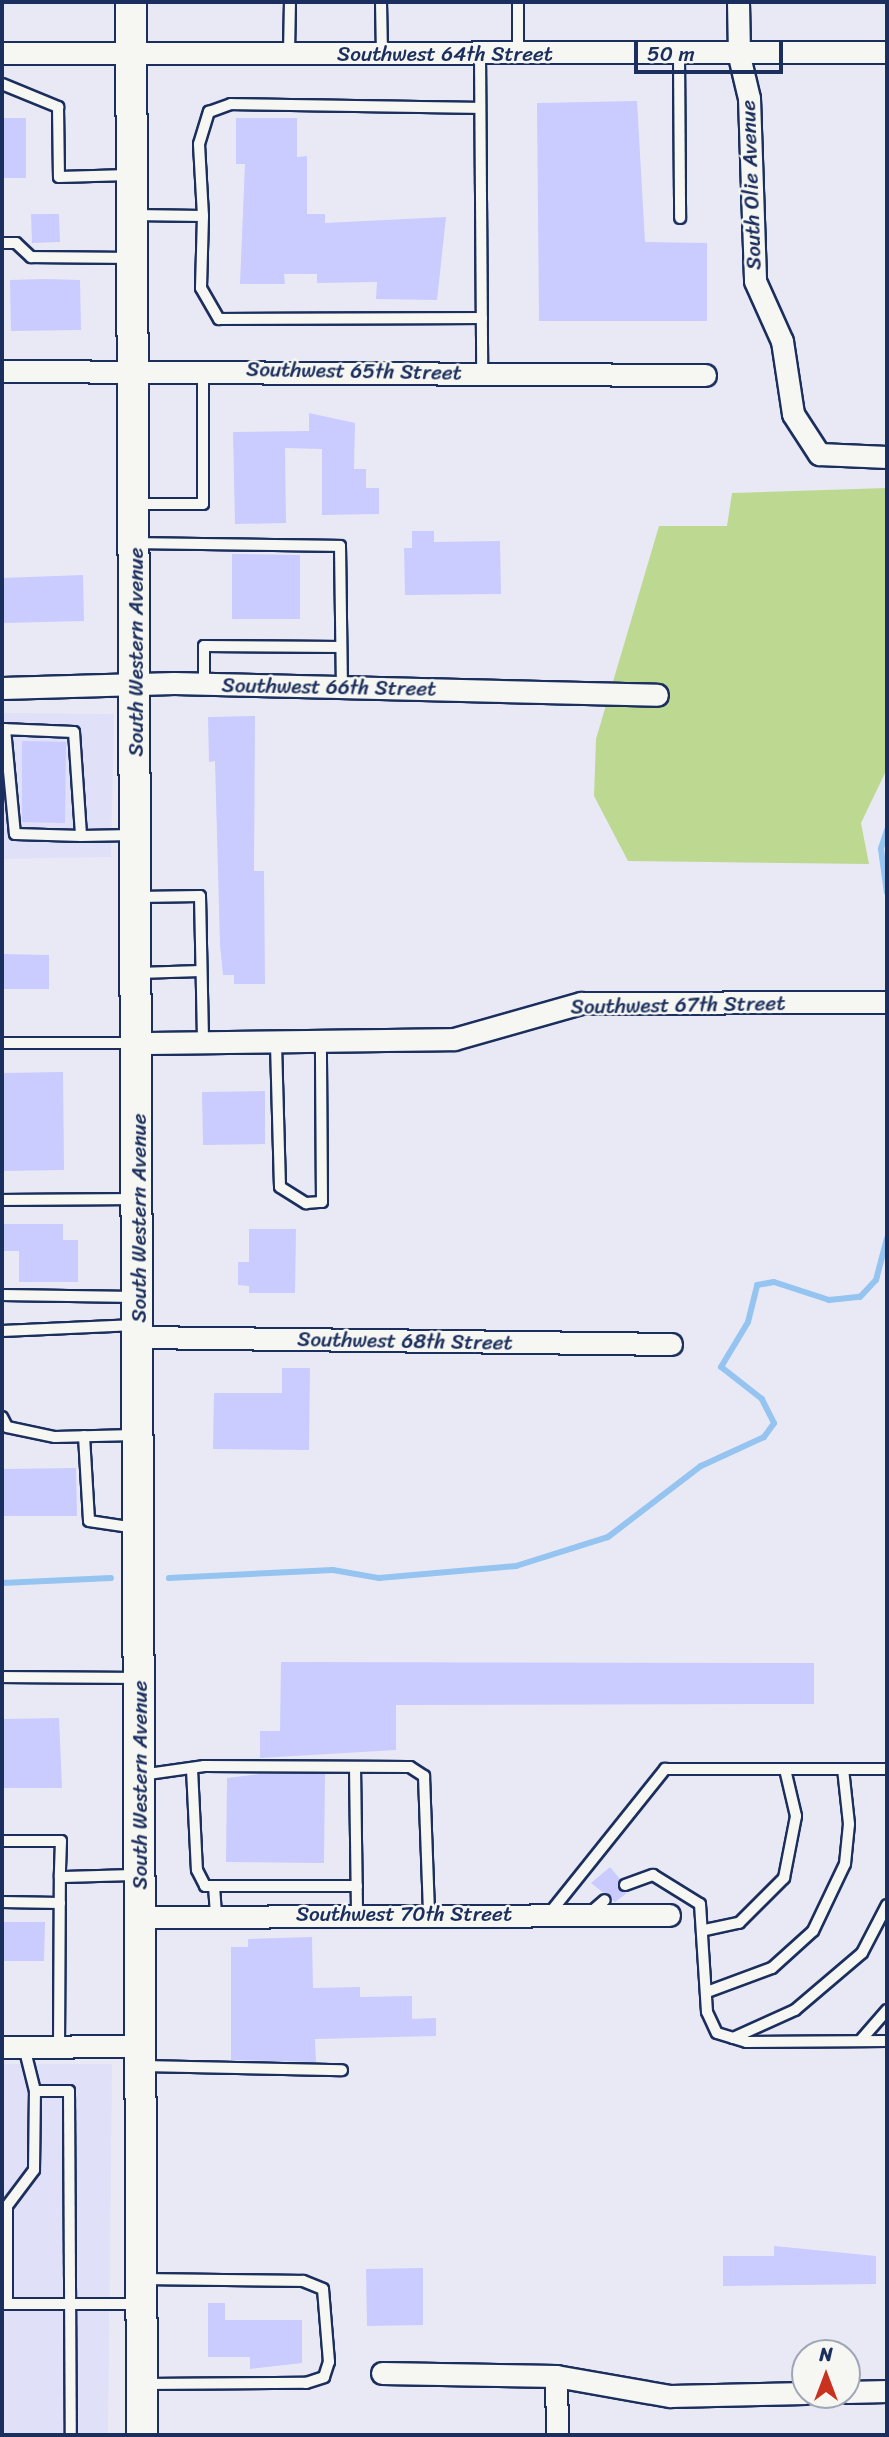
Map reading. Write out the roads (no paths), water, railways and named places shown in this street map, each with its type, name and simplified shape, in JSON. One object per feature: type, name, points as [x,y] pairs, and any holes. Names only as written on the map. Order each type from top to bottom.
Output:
[{"type":"main road","name":"South Western Avenue","points":[[131,2],[139,1043],[142,2435]]},
{"type":"street","name":"South Olie Avenue","points":[[738,2],[738,56],[749,98],[755,281],[782,341],[793,414],[819,454],[887,457]]},
{"type":"street","name":"Southwest 64th Street","points":[[2,53],[738,56],[887,51]]},
{"type":"street","name":"Southwest 65th Street","points":[[2,371],[203,369],[705,375]]},
{"type":"street","name":"Southwest 66th Street","points":[[2,688],[204,684],[657,695]]},
{"type":"street","name":"Southwest 67th Street","points":[[139,1043],[321,1044],[454,1039],[581,1003],[887,1002]]},
{"type":"street","name":"Southwest 68th Street","points":[[139,1320],[671,1344]]},
{"type":"street","name":"Southwest 70th Street","points":[[140,1917],[357,1913],[669,1915]]},
{"type":"street","points":[[2,2047],[59,2047],[141,2056]]},
{"type":"street","points":[[382,2373],[556,2376],[670,2396],[791,2393]]},
{"type":"street","points":[[556,2376],[557,2435]]},
{"type":"street","points":[[861,2392],[887,2391]]},
{"type":"lane","points":[[289,53],[290,2]]},
{"type":"lane","points":[[381,2],[382,54]]},
{"type":"lane","points":[[518,2],[518,55]]},
{"type":"lane","points":[[480,54],[482,373]]},
{"type":"lane","points":[[679,56],[680,218]]},
{"type":"lane","points":[[2,84],[58,107],[59,177],[133,175]]},
{"type":"lane","points":[[480,108],[232,104],[209,112],[200,144],[203,216],[201,288],[219,319],[482,318]]},
{"type":"lane","points":[[133,215],[203,216]]},
{"type":"lane","points":[[2,243],[16,243],[31,257],[133,258]]},
{"type":"lane","points":[[135,504],[203,504],[203,369]]},
{"type":"lane","points":[[135,543],[340,547],[342,687]]},
{"type":"lane","points":[[204,684],[204,646],[341,647]]},
{"type":"lane","points":[[82,836],[74,732],[4,729],[15,834],[82,836],[137,835]]},
{"type":"lane","points":[[138,897],[200,895],[203,1043]]},
{"type":"lane","points":[[138,973],[201,971]]},
{"type":"lane","points":[[2,1043],[139,1043]]},
{"type":"lane","points":[[276,1044],[280,1187],[306,1203],[322,1202],[321,1044]]},
{"type":"lane","points":[[2,1200],[139,1199]]},
{"type":"lane","points":[[2,1295],[139,1320]]},
{"type":"lane","points":[[2,1331],[139,1320]]},
{"type":"lane","points":[[2,1417],[7,1427],[84,1436],[139,1435]]},
{"type":"lane","points":[[84,1436],[89,1521],[139,1529]]},
{"type":"lane","points":[[2,1678],[140,1678]]},
{"type":"lane","points":[[355,1767],[357,1913]]},
{"type":"lane","points":[[140,1776],[192,1769],[410,1767],[424,1776],[429,1914]]},
{"type":"lane","points":[[192,1769],[197,1870],[205,1886],[356,1886]]},
{"type":"lane","points":[[549,1914],[665,1769],[887,1769]]},
{"type":"lane","points":[[705,1930],[739,1923],[784,1878],[796,1816],[785,1769]]},
{"type":"lane","points":[[706,1992],[772,1968],[813,1931],[845,1864],[849,1824],[843,1769]]},
{"type":"lane","points":[[2,1841],[61,1841],[59,2047]]},
{"type":"lane","points":[[60,1877],[140,1875]]},
{"type":"lane","points":[[625,1885],[653,1875],[674,1884],[700,1904],[705,1930],[706,1992],[717,2033],[733,2038],[887,2040]]},
{"type":"lane","points":[[214,1886],[216,1914]]},
{"type":"lane","points":[[589,1914],[606,1900]]},
{"type":"lane","points":[[2,1902],[60,1903]]},
{"type":"lane","points":[[733,2038],[795,2010],[862,1954],[887,1905]]},
{"type":"lane","points":[[860,2041],[887,2010]]},
{"type":"lane","points":[[24,2047],[35,2091],[34,2170],[7,2206],[4,2304],[70,2304],[141,2292],[303,2281],[323,2289],[329,2362],[324,2377],[306,2383],[141,2384]]},
{"type":"lane","points":[[141,2056],[342,2070]]},
{"type":"lane","points":[[35,2091],[69,2091],[71,2435]]},
{"type":"waterway","points":[[887,830],[881,849],[887,893]]},
{"type":"waterway","points":[[169,1578],[333,1570],[379,1578],[516,1566],[608,1537],[701,1466],[764,1437],[774,1423],[762,1399],[721,1367],[748,1322],[757,1285],[774,1282],[829,1300],[860,1297],[876,1280],[887,1238]]},
{"type":"waterway","points":[[2,1583],[111,1578]]}]
